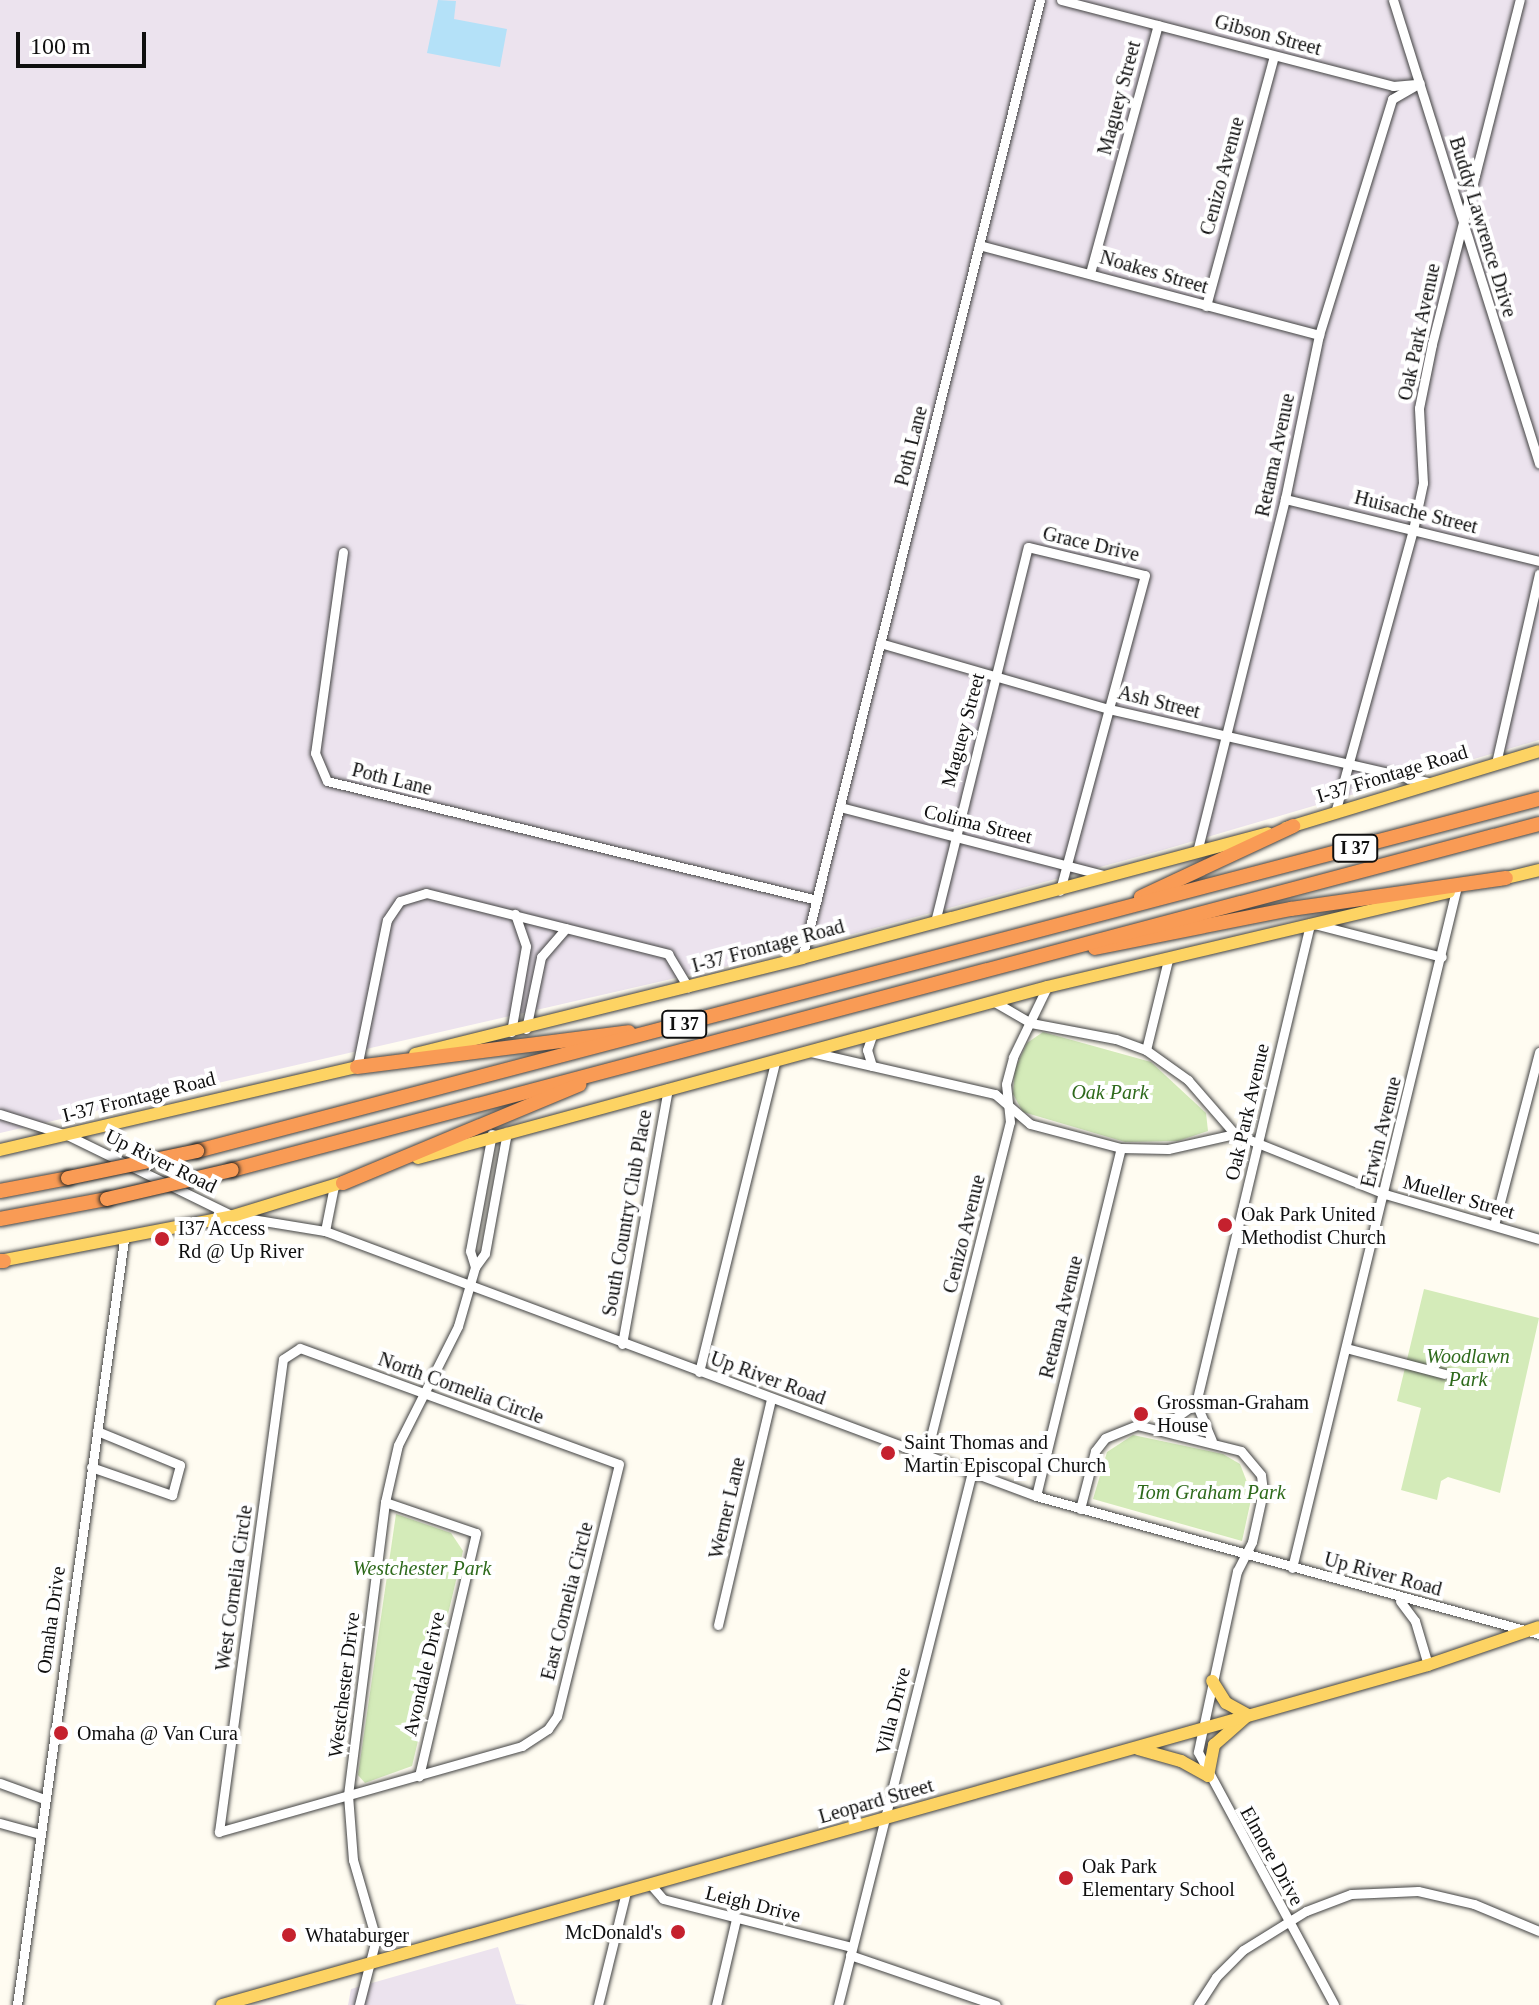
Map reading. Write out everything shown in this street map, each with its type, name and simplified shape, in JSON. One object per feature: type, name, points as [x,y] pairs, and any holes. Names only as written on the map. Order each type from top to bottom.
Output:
[{"type":"highway","name":"I 37","points":[[0,1191],[197,1151],[1539,799]]},
{"type":"highway","name":"I 37","points":[[0,1219],[107,1199],[232,1170],[1004,962],[1539,824]]},
{"type":"highway","points":[[1106,914],[1293,826]]},
{"type":"highway","points":[[1004,962],[1042,960],[1291,909],[1506,878]]},
{"type":"highway","points":[[357,1067],[657,1031]]},
{"type":"highway","points":[[338,1184],[634,1063]]},
{"type":"main road","name":"I-37 Frontage Road","points":[[0,1150],[526,1029],[802,958],[1293,826],[1539,751]]},
{"type":"main road","points":[[1,1261],[124,1240],[233,1216],[492,1134],[668,1087],[1047,987],[1539,870]]},
{"type":"main road","name":"Leopard Street","points":[[222,2005],[884,1820],[1428,1665],[1536,1631]]},
{"type":"main road","points":[[1135,1748],[1181,1761],[1208,1776],[1214,1745],[1248,1715],[1226,1703],[1212,1681]]},
{"type":"street","name":"Poth Lane","points":[[802,958],[1040,0]]},
{"type":"street","name":"Gibson Street","points":[[1061,0],[1393,86],[1420,83]]},
{"type":"street","name":"Buddy Lawrence Drive","points":[[1393,0],[1539,464]]},
{"type":"street","name":"Oak Park Avenue","points":[[1335,813],[1413,530],[1423,483],[1419,408],[1462,222],[1520,0]]},
{"type":"street","name":"Maguey Street","points":[[1090,273],[1158,25]]},
{"type":"street","name":"Cenizo Avenue","points":[[1206,306],[1274,56]]},
{"type":"street","name":"Retama Avenue","points":[[1197,852],[1285,499],[1319,335],[1392,99],[1420,83]]},
{"type":"street","name":"Noakes Street","points":[[979,245],[1319,335]]},
{"type":"street","name":"Huisache Street","points":[[1285,499],[1539,561]]},
{"type":"street","name":"Maguey Street","points":[[935,922],[1028,547]]},
{"type":"street","name":"Grace Drive","points":[[1028,547],[1145,575],[1109,709]]},
{"type":"street","name":"Poth Lane","points":[[343,552],[315,753],[327,781],[817,900]]},
{"type":"street","points":[[1496,763],[1539,574]]},
{"type":"street","name":"Ash Street","points":[[880,643],[1109,709],[1431,783]]},
{"type":"street","points":[[1060,891],[1109,709]]},
{"type":"street","name":"Colima Street","points":[[840,807],[1107,876]]},
{"type":"street","name":"Erwin Avenue","points":[[1292,1568],[1385,1194],[1456,890]]},
{"type":"street","points":[[357,1067],[387,920],[400,901],[426,893],[668,954],[688,987]]},
{"type":"street","points":[[511,1032],[525,939],[515,914]]},
{"type":"street","points":[[1344,915],[1345,935]]},
{"type":"street","name":"Oak Park Avenue","points":[[1196,1403],[1310,923]]},
{"type":"street","points":[[1310,923],[1345,935],[1442,957]]},
{"type":"street","points":[[526,1029],[537,968],[546,946],[566,928]]},
{"type":"street","points":[[1146,1050],[1168,960]]},
{"type":"street","points":[[523,966],[537,968]]},
{"type":"street","name":"Cenizo Avenue","points":[[926,1456],[1010,1122],[1006,1084],[1013,1057],[1047,987]]},
{"type":"street","name":"Mueller Street","points":[[993,1001],[1031,1023],[1091,1033],[1146,1050],[1188,1080],[1235,1134],[1385,1194],[1539,1239]]},
{"type":"street","points":[[872,1066],[867,1050],[873,1033]]},
{"type":"street","points":[[808,1051],[995,1094],[1030,1124],[1121,1148],[1168,1149],[1235,1134]]},
{"type":"street","points":[[1494,1225],[1539,1052]]},
{"type":"street","points":[[699,1372],[776,1059]]},
{"type":"street","name":"South Country Club Place","points":[[622,1344],[668,1087]]},
{"type":"street","name":"Up River Road","points":[[0,1114],[67,1135],[233,1216],[325,1231],[1036,1496],[1390,1595],[1536,1631]]},
{"type":"street","points":[[475,1267],[485,1253],[507,1130]]},
{"type":"street","points":[[475,1267],[470,1251],[492,1134]]},
{"type":"street","name":"Retama Avenue","points":[[1036,1496],[1121,1148]]},
{"type":"street","points":[[325,1231],[338,1184]]},
{"type":"street","name":"Omaha Drive","points":[[17,2005],[124,1240]]},
{"type":"street","name":"Westchester Drive","points":[[359,2005],[376,1939],[353,1860],[348,1795],[385,1502],[398,1445],[420,1393],[458,1326],[475,1267]]},
{"type":"street","name":"North Cornelia Circle","points":[[289,1350],[300,1348],[619,1464]]},
{"type":"street","points":[[1346,1348],[1445,1374]]},
{"type":"street","name":"West Cornelia Circle","points":[[289,1350],[283,1359],[219,1832],[348,1795]]},
{"type":"street","name":"Werner Lane","points":[[718,1625],[771,1399]]},
{"type":"street","points":[[1161,1428],[1196,1403],[1212,1441]]},
{"type":"street","points":[[1080,1509],[1095,1451],[1105,1438],[1137,1425],[1161,1428],[1241,1451],[1261,1475],[1263,1492],[1202,1728]]},
{"type":"street","points":[[91,1467],[172,1495],[180,1465],[97,1431]]},
{"type":"street","name":"East Cornelia Circle","points":[[419,1776],[538,1739],[557,1716],[619,1464]]},
{"type":"street","name":"Villa Drive","points":[[838,2005],[972,1472]]},
{"type":"street","name":"Avondale Drive","points":[[385,1502],[476,1533],[419,1776]]},
{"type":"street","points":[[1390,1595],[1407,1606],[1428,1665]]},
{"type":"street","name":"Elmore Drive","points":[[1202,1728],[1198,1752],[1208,1776],[1330,2002]]},
{"type":"street","points":[[348,1795],[419,1776]]},
{"type":"street","points":[[0,1783],[44,1799]]},
{"type":"street","points":[[0,1823],[40,1834]]},
{"type":"street","name":"Leigh Drive","points":[[651,1885],[663,1899],[851,1951],[996,2005]]},
{"type":"street","points":[[1198,2005],[1229,1963],[1287,1921],[1351,1894],[1397,1889],[1474,1904],[1539,1931]]},
{"type":"street","points":[[598,2005],[626,1892]]},
{"type":"street","points":[[716,2005],[736,1919]]},
{"type":"shaded area","points":[[0,0],[1539,0],[1539,740],[1163,850],[772,956],[0,1133]]},
{"type":"shaded area","points":[[498,1947],[516,2004],[528,2005],[348,2005],[351,1989]]},
{"type":"green space","name":"Oak Park","points":[[1043,1032],[1151,1062],[1206,1113],[1208,1131],[1178,1141],[1125,1142],[1023,1112],[1013,1094],[1015,1069],[1027,1043]]},
{"type":"green space","name":"Woodlawn Park","points":[[1424,1289],[1539,1318],[1500,1493],[1448,1477],[1441,1481],[1437,1500],[1401,1490],[1421,1408],[1397,1401]]},
{"type":"green space","name":"Tom Graham Park","points":[[1133,1435],[1223,1454],[1240,1464],[1252,1495],[1242,1541],[1093,1499],[1107,1452]]},
{"type":"green space","name":"Westchester Park","points":[[396,1514],[451,1533],[463,1551],[412,1766],[365,1783],[358,1775]]},
{"type":"water","points":[[438,0],[456,1],[454,19],[507,29],[500,67],[427,53]]},
{"type":"place","name":"Oak Park United Methodist Church","points":[[1225,1225]]},
{"type":"place","name":"I37 Access Rd @ Up River","points":[[162,1239]]},
{"type":"place","name":"Grossman-Graham House","points":[[1141,1414]]},
{"type":"place","name":"Saint Thomas and Martin Episcopal Church","points":[[888,1453]]},
{"type":"place","name":"Omaha @ Van Cura","points":[[61,1733]]},
{"type":"place","name":"Oak Park Elementary School","points":[[1066,1878]]},
{"type":"place","name":"McDonald's","points":[[678,1932]]},
{"type":"place","name":"Whataburger","points":[[289,1935]]}]
